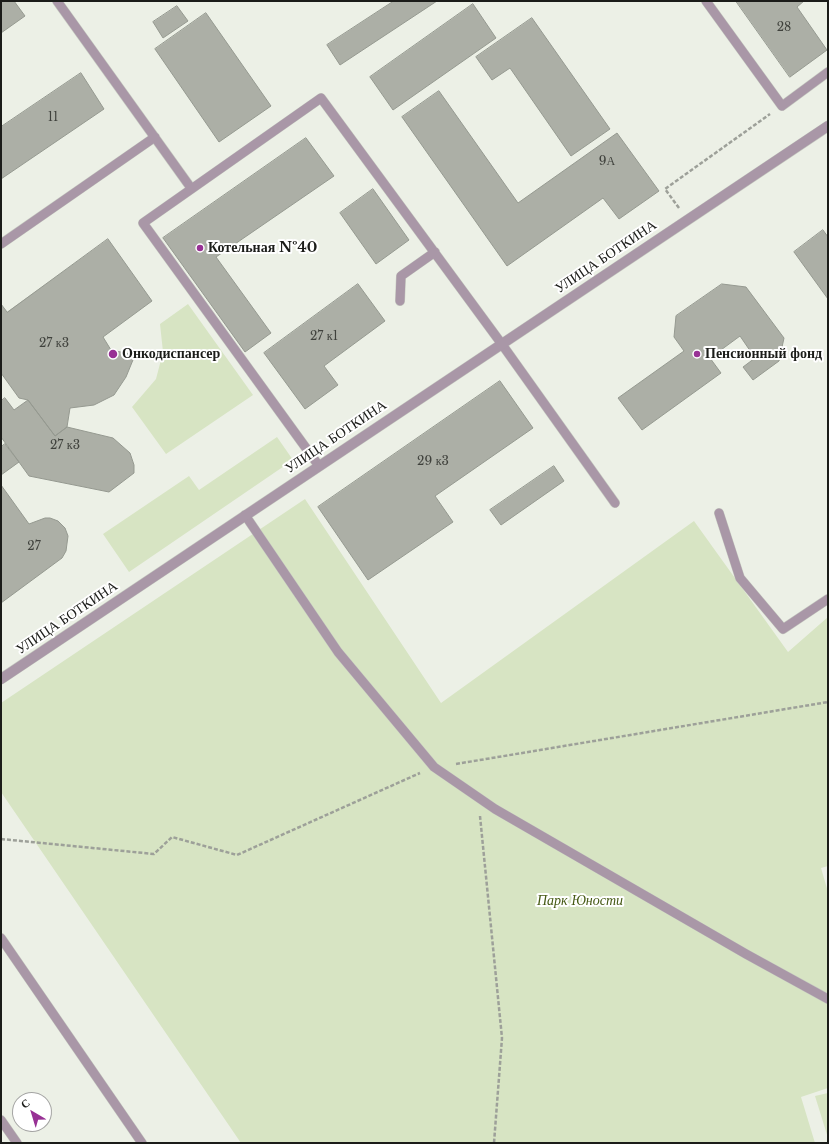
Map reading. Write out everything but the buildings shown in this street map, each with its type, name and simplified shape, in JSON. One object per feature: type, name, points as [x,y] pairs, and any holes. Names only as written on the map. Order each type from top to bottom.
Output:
[{"type":"street","name":"УЛИЦА БОТКИНА","points":[[1,679],[828,126]]},
{"type":"lane","points":[[57,1],[191,188]]},
{"type":"lane","points":[[706,1],[782,106],[828,72]]},
{"type":"lane","points":[[319,466],[143,223],[321,98],[502,343],[615,503]]},
{"type":"lane","points":[[1,244],[155,137]]},
{"type":"lane","points":[[400,301],[401,276],[435,252]]},
{"type":"lane","points":[[720,513],[740,578],[783,629],[828,599]]},
{"type":"lane","points":[[245,515],[338,652],[434,767],[495,809],[739,950],[828,999]]},
{"type":"lane","points":[[1,938],[142,1143]]},
{"type":"lane","points":[[1,1120],[17,1143]]},
{"type":"path","points":[[1,839],[154,854],[172,837],[237,855],[434,767],[828,702]]},
{"type":"path","points":[[478,798],[502,1038],[494,1143]]},
{"type":"green space","points":[[188,304],[253,395],[166,454],[132,407],[156,379],[163,352],[160,324]]},
{"type":"green space","points":[[277,437],[293,460],[129,572],[103,534],[189,476],[199,490]]},
{"type":"green space","name":"Парк Юности","points":[[305,499],[441,703],[694,521],[788,652],[828,617],[828,866],[821,868],[828,892],[828,1088],[801,1097],[815,1143],[241,1143],[1,792],[1,703]]},
{"type":"green space","points":[[828,1093],[828,1138],[815,1096]]},
{"type":"place","name":"Котельная №40","points":[[200,248]]},
{"type":"place","name":"Онкодиспансер","points":[[113,354]]},
{"type":"place","name":"Пенсионный фонд","points":[[697,354]]}]
